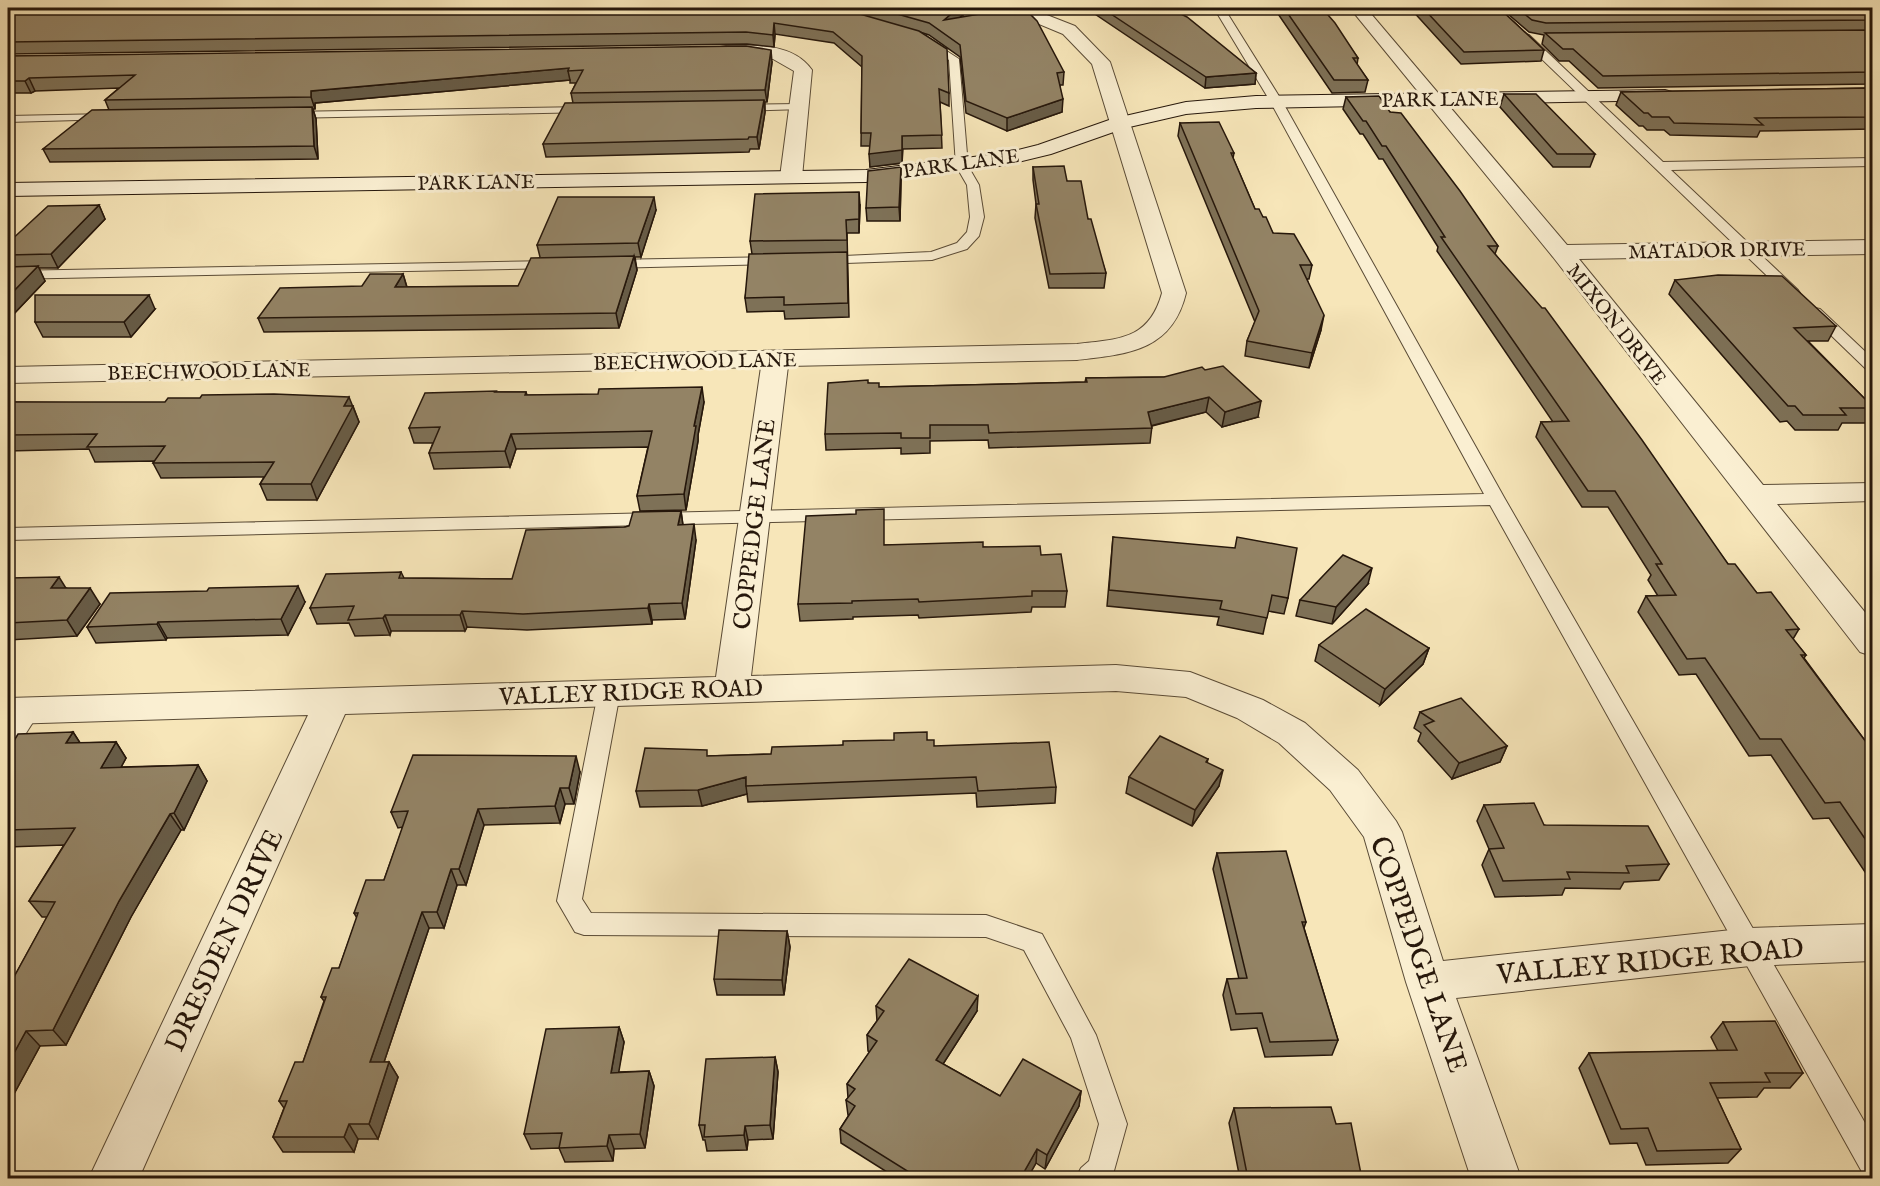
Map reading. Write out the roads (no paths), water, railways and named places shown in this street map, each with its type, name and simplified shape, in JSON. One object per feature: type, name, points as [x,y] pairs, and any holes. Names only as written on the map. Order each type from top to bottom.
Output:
[{"type":"street","name":"BEECHWOOD LANE","points":[[8,375],[1077,352],[1144,339],[1162,324],[1172,308],[1174,293],[1101,62],[1069,30],[1016,8]]},
{"type":"street","name":"MIXON DRIVE","points":[[1358,8],[1560,252],[1872,644]]},
{"type":"street","points":[[711,52],[773,54],[795,60],[803,70],[791,177]]},
{"type":"street","name":"PARK LANE","points":[[8,190],[866,176],[962,166],[1044,150],[1119,123],[1186,108],[1276,101],[1683,95]]},
{"type":"street","name":"MATADOR DRIVE","points":[[1560,252],[1872,247]]},
{"type":"street","name":"COPPEDGE LANE","points":[[732,689],[775,360]]},
{"type":"street","points":[[1752,495],[1872,492]]},
{"type":"street","name":"VALLEY RIDGE ROAD","points":[[18,711],[1116,678],[1190,685],[1250,709]]},
{"type":"street","name":"DRESDEN DRIVE","points":[[114,1179],[332,702]]},
{"type":"street","name":"COPPEDGE LANE","points":[[1250,709],[1292,733],[1344,780],[1382,832],[1428,982],[1496,1179]]},
{"type":"street","name":"VALLEY RIDGE ROAD","points":[[1428,982],[1750,947],[1872,943]]},
{"type":"lane","points":[[1219,8],[1276,101],[1496,499],[1872,1162]]},
{"type":"lane","points":[[1542,40],[1521,33],[1746,249],[1866,352],[1872,366]]},
{"type":"lane","points":[[809,261],[932,256],[962,246],[974,233],[977,217],[973,185],[962,166],[954,59],[924,39],[913,36]]},
{"type":"lane","points":[[727,108],[799,107]]},
{"type":"lane","points":[[271,115],[595,110]]},
{"type":"lane","points":[[8,119],[127,117]]},
{"type":"lane","points":[[1660,166],[1872,162]]},
{"type":"lane","points":[[594,265],[785,261]]},
{"type":"lane","points":[[8,275],[570,265]]},
{"type":"lane","points":[[8,534],[1496,499]]},
{"type":"lane","points":[[609,693],[569,901],[584,924],[986,926],[1033,942],[1083,1035],[1113,1124],[1101,1170],[1091,1179]]},
{"type":"lane","points":[[8,743],[18,711]]}]
